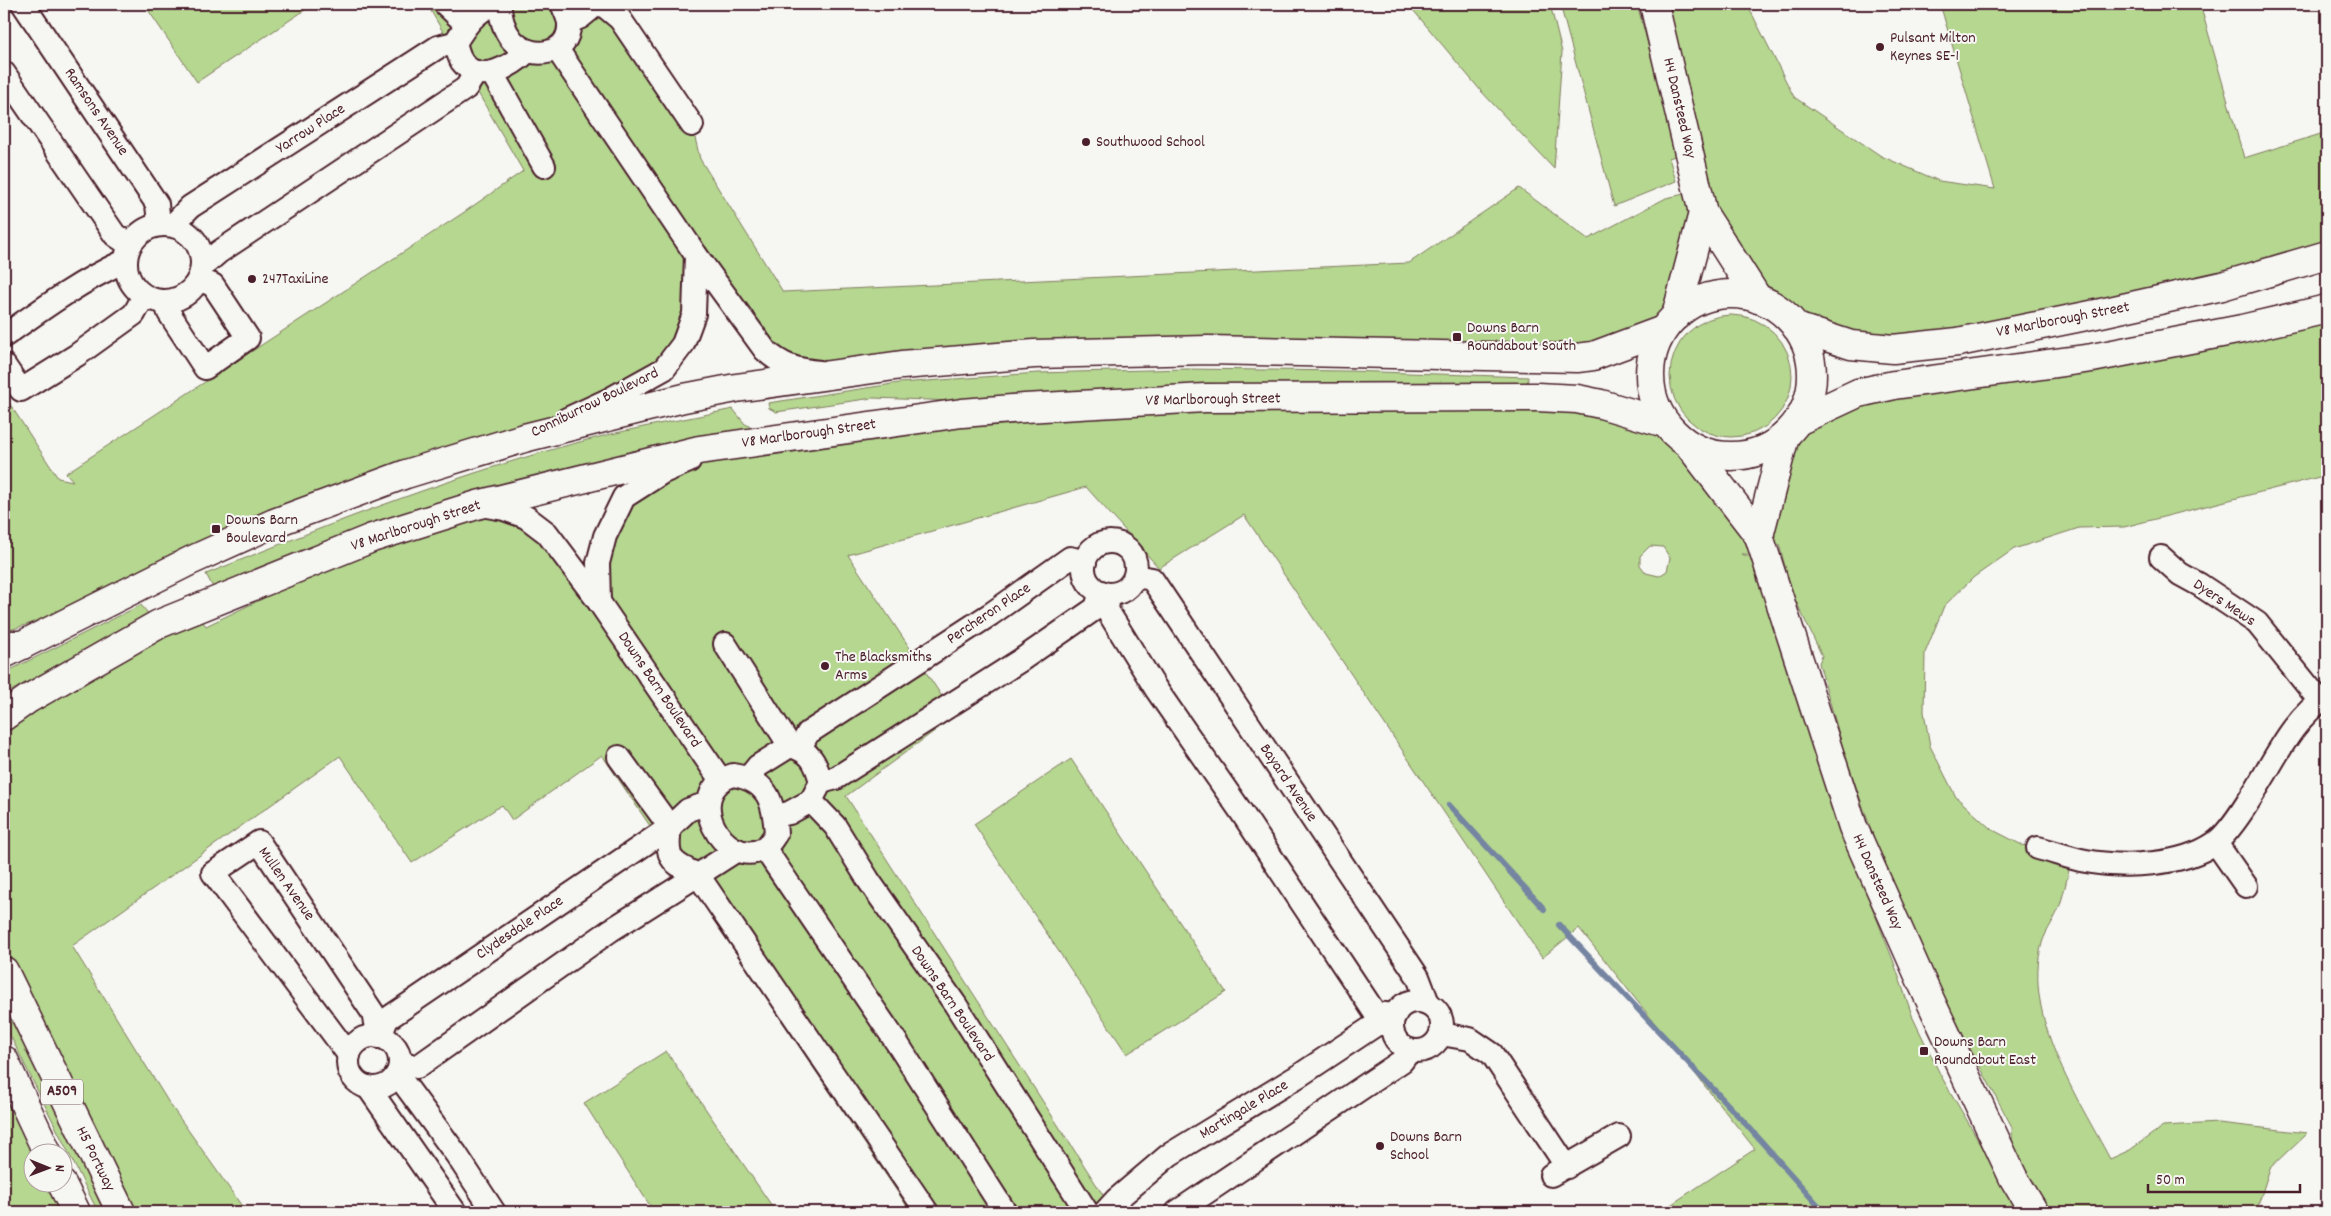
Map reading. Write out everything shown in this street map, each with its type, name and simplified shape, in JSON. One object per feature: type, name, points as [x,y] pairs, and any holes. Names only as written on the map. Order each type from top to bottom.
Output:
[{"type":"main road","name":"H4 Dansteed Way","points":[[1654,4],[1702,209],[1758,299]]},
{"type":"main road","name":"H4 Dansteed Way","points":[[1670,323],[1702,209]]},
{"type":"main road","name":"V8 Marlborough Street","points":[[1796,326],[1852,345],[1893,349],[1958,342],[2222,286],[2327,255]]},
{"type":"main road","points":[[10,648],[141,584],[274,523],[406,474],[524,438],[610,408],[836,373],[902,365],[1034,354],[1208,350],[1577,358],[1593,356],[1670,323],[1694,303],[1714,296],[1737,294],[1758,299],[1772,306],[1796,326],[1808,349],[1812,374],[1809,399],[1791,429],[1762,546]]},
{"type":"main road","points":[[1670,323],[1653,352],[1650,377],[1654,401],[1665,423],[1676,436],[1689,445],[1713,455],[1738,456],[1763,450],[1791,429],[1858,393],[1894,385],[2092,358],[2242,329],[2327,309]]},
{"type":"main road","name":"V8 Marlborough Street","points":[[4,716],[28,698],[159,624],[372,538],[477,505],[627,467],[705,451],[962,413],[1205,398],[1537,397],[1577,399],[1665,423]]},
{"type":"main road","name":"H4 Dansteed Way","points":[[1689,445],[1762,546],[1853,827],[1924,987],[2013,1177],[2034,1212]]},
{"type":"main road","name":"H5 Portway","points":[[4,971],[121,1212]]},
{"type":"main road","name":"A509","points":[[4,1060],[43,1144]]},
{"type":"main road","points":[[67,1194],[76,1212]]},
{"type":"street","name":"Ramsons Avenue","points":[[23,4],[157,204],[166,225]]},
{"type":"street","points":[[445,4],[466,24]]},
{"type":"street","points":[[494,4],[482,9],[466,24],[456,43],[462,62],[484,73],[544,166]]},
{"type":"street","points":[[499,4],[502,23],[513,41],[528,51],[544,54],[557,50],[566,38],[566,13],[581,17],[597,4]]},
{"type":"street","points":[[602,4],[620,19],[692,125]]},
{"type":"street","name":"Yarrow Place","points":[[166,225],[190,207],[438,47],[456,43]]},
{"type":"street","points":[[557,50],[696,256],[765,350],[778,362],[797,370],[836,373]]},
{"type":"street","points":[[4,365],[21,390],[77,355],[154,299],[178,299],[189,292],[219,252],[466,88],[484,73],[515,63],[528,51]]},
{"type":"street","points":[[4,73],[128,253],[128,275],[134,287],[154,299],[169,313],[205,368],[248,338],[202,273],[201,252],[195,239],[186,230],[166,225],[141,231],[128,253],[111,268],[53,303],[4,336]]},
{"type":"street","name":"Conniburrow Boulevard","points":[[610,408],[664,369],[683,344],[694,314],[696,256]]},
{"type":"street","points":[[599,602],[598,563],[609,527],[624,497],[663,472],[705,451]]},
{"type":"street","name":"Downs Barn Boulevard","points":[[477,505],[504,509],[526,517],[547,532],[599,602],[720,779]]},
{"type":"street","points":[[1106,542],[1116,542],[1123,545],[1133,554],[1137,566],[1135,576],[1130,585],[1122,592],[1105,593],[1087,579],[1085,562],[1088,554],[1095,546],[1106,542]]},
{"type":"street","name":"Dyers Mews","points":[[2038,848],[2085,861],[2141,864],[2191,854],[2216,842],[2237,818],[2287,737],[2324,699],[2257,624],[2200,585],[2180,574],[2161,557]]},
{"type":"street","name":"Percheron Place","points":[[795,747],[808,733],[991,614],[1070,558],[1085,562]]},
{"type":"street","name":"Bayard Avenue","points":[[1135,576],[1152,579],[1418,978],[1428,1003]]},
{"type":"street","points":[[775,816],[789,813],[836,778],[1021,660],[1096,608],[1105,593]]},
{"type":"street","points":[[1105,593],[1107,610],[1156,689],[1242,813],[1324,938],[1375,1013],[1394,1019]]},
{"type":"street","points":[[725,644],[795,747],[816,762],[816,792]]},
{"type":"street","points":[[749,778],[758,766],[795,747]]},
{"type":"street","points":[[619,757],[670,827],[667,850],[677,866],[698,875],[927,1212]]},
{"type":"street","points":[[732,775],[749,778],[762,789],[772,803],[776,834],[765,848],[753,853],[737,850],[722,840],[712,826],[708,803],[712,788],[720,779],[732,775]]},
{"type":"street","name":"Downs Barn Boulevard","points":[[816,792],[869,881],[955,1004],[1087,1212]]},
{"type":"street","name":"Clydesdale Place","points":[[379,1037],[387,1019],[670,827],[688,810],[708,803]]},
{"type":"street","name":"Mullen Avenue","points":[[349,1054],[213,873],[259,842],[373,1013],[379,1037]]},
{"type":"street","points":[[2216,842],[2246,886]]},
{"type":"street","points":[[765,848],[897,1043],[1005,1212]]},
{"type":"street","points":[[399,1068],[417,1067],[611,930],[737,850]]},
{"type":"street","points":[[1417,1000],[1428,1003],[1435,1008],[1442,1021],[1441,1034],[1434,1044],[1425,1050],[1410,1050],[1397,1041],[1393,1034],[1394,1019],[1400,1008],[1407,1003],[1417,1000]]},
{"type":"street","name":"Martingale Place","points":[[1105,1212],[1116,1200],[1169,1155],[1300,1075],[1377,1024],[1394,1019]]},
{"type":"street","points":[[1441,1034],[1470,1039],[1492,1054],[1559,1171],[1619,1136]]},
{"type":"street","points":[[399,1068],[392,1081],[382,1087],[368,1087],[360,1084],[352,1075],[348,1067],[349,1054],[358,1041],[366,1037],[379,1037],[391,1042],[397,1049],[399,1068],[494,1212]]},
{"type":"street","points":[[1177,1212],[1402,1061],[1410,1050]]},
{"type":"street","points":[[368,1087],[455,1212]]},
{"type":"green space","points":[[144,4],[314,4],[197,82]]},
{"type":"green space","points":[[427,4],[602,4],[692,125],[700,159],[783,292],[1409,263],[1519,188],[1588,239],[1666,198],[1698,191],[1654,4],[1747,4],[1794,97],[1881,156],[1939,181],[1995,189],[1940,4],[2200,4],[2244,158],[2327,132],[2327,255],[1893,349],[1793,323],[1773,306],[1758,299],[1703,214],[1676,316],[1593,356],[797,370],[696,256],[683,344],[633,388],[170,578],[4,632],[4,395],[58,478],[73,481],[66,473],[463,213],[523,171]]},
{"type":"green space","points":[[1408,4],[1550,4],[1562,52],[1554,169],[1481,91]]},
{"type":"green space","points":[[1560,4],[1637,4],[1678,155],[1669,158],[1676,181],[1614,206]]},
{"type":"green space","points":[[2327,309],[2327,475],[2124,527],[2079,528],[2014,549],[1974,577],[1944,606],[1925,653],[1924,712],[1930,746],[1956,797],[1991,829],[2022,845],[2072,857],[2060,905],[2042,943],[2038,971],[2040,999],[2046,1027],[2056,1056],[2110,1159],[2130,1150],[2163,1126],[2219,1123],[2307,1133],[2270,1168],[2256,1212],[1660,1212],[1755,1149],[1579,928],[1542,958],[1244,515],[1159,568],[1086,487],[848,555],[955,716],[846,796],[1114,1212],[911,1212],[602,755],[512,820],[502,805],[412,863],[340,756],[72,946],[169,1103],[246,1212],[121,1212],[4,971],[4,739],[13,728],[35,710],[74,689],[159,624],[196,612],[206,626],[262,599],[372,538],[477,505],[526,517],[599,601],[612,518],[717,446],[962,413],[1537,397],[1665,423],[1676,436],[1689,445],[1759,536],[1785,436],[1858,393]],"holes":[[[1779,544],[1792,593],[1822,656],[1819,663],[1844,752],[1884,867],[1934,980],[2012,1127],[2013,1177],[2003,1182],[1941,1076],[1913,1018],[1893,960],[1831,803],[1751,557],[1741,554],[1765,555]],[[1650,546],[1663,547],[1670,558],[1667,571],[1659,576],[1646,573],[1640,565],[1640,556]]]},
{"type":"green space","points":[[1731,315],[1743,316],[1754,320],[1765,325],[1774,333],[1782,342],[1787,353],[1791,364],[1791,388],[1787,399],[1782,410],[1774,419],[1765,427],[1754,432],[1743,436],[1731,437],[1719,436],[1708,432],[1697,427],[1688,419],[1680,410],[1675,399],[1671,388],[1670,376],[1671,364],[1675,353],[1680,342],[1688,333],[1697,325],[1708,320],[1719,316]]},
{"type":"green space","points":[[1186,369],[1348,371],[1528,377],[1527,391],[955,401],[873,398],[776,412],[769,408],[768,403],[899,383],[1038,373]]},
{"type":"green space","points":[[733,409],[745,424],[752,427],[753,432],[216,593],[206,574],[404,497],[505,464],[607,435]]},
{"type":"green space","points":[[141,605],[152,618],[61,663],[11,691],[4,697],[4,673]]},
{"type":"green space","points":[[1071,759],[1226,992],[1127,1054],[974,824]]},
{"type":"green space","points":[[4,997],[111,1212],[98,1212],[72,1160],[72,1144],[64,1144],[4,1023]]},
{"type":"green space","points":[[666,1051],[776,1212],[654,1212],[584,1103]]},
{"type":"green space","points":[[4,1092],[32,1144],[22,1144],[22,1194],[57,1194],[66,1212],[4,1212]]},
{"type":"waterway","points":[[1449,805],[1544,909]]},
{"type":"waterway","points":[[1559,925],[1745,1123],[1824,1212]]},
{"type":"place","name":"Pulsant Milton Keynes SE-1","points":[[1880,47]]},
{"type":"place","name":"Southwood School","points":[[1086,142]]},
{"type":"place","name":"247TaxiLine","points":[[252,279]]},
{"type":"place","name":"Downs Barn Roundabout South","points":[[1457,337]]},
{"type":"place","name":"Downs Barn Boulevard","points":[[216,529]]},
{"type":"place","name":"The Blacksmiths Arms","points":[[825,666]]},
{"type":"place","name":"Downs Barn Roundabout East","points":[[1924,1051]]},
{"type":"place","name":"Downs Barn School","points":[[1380,1146]]}]
